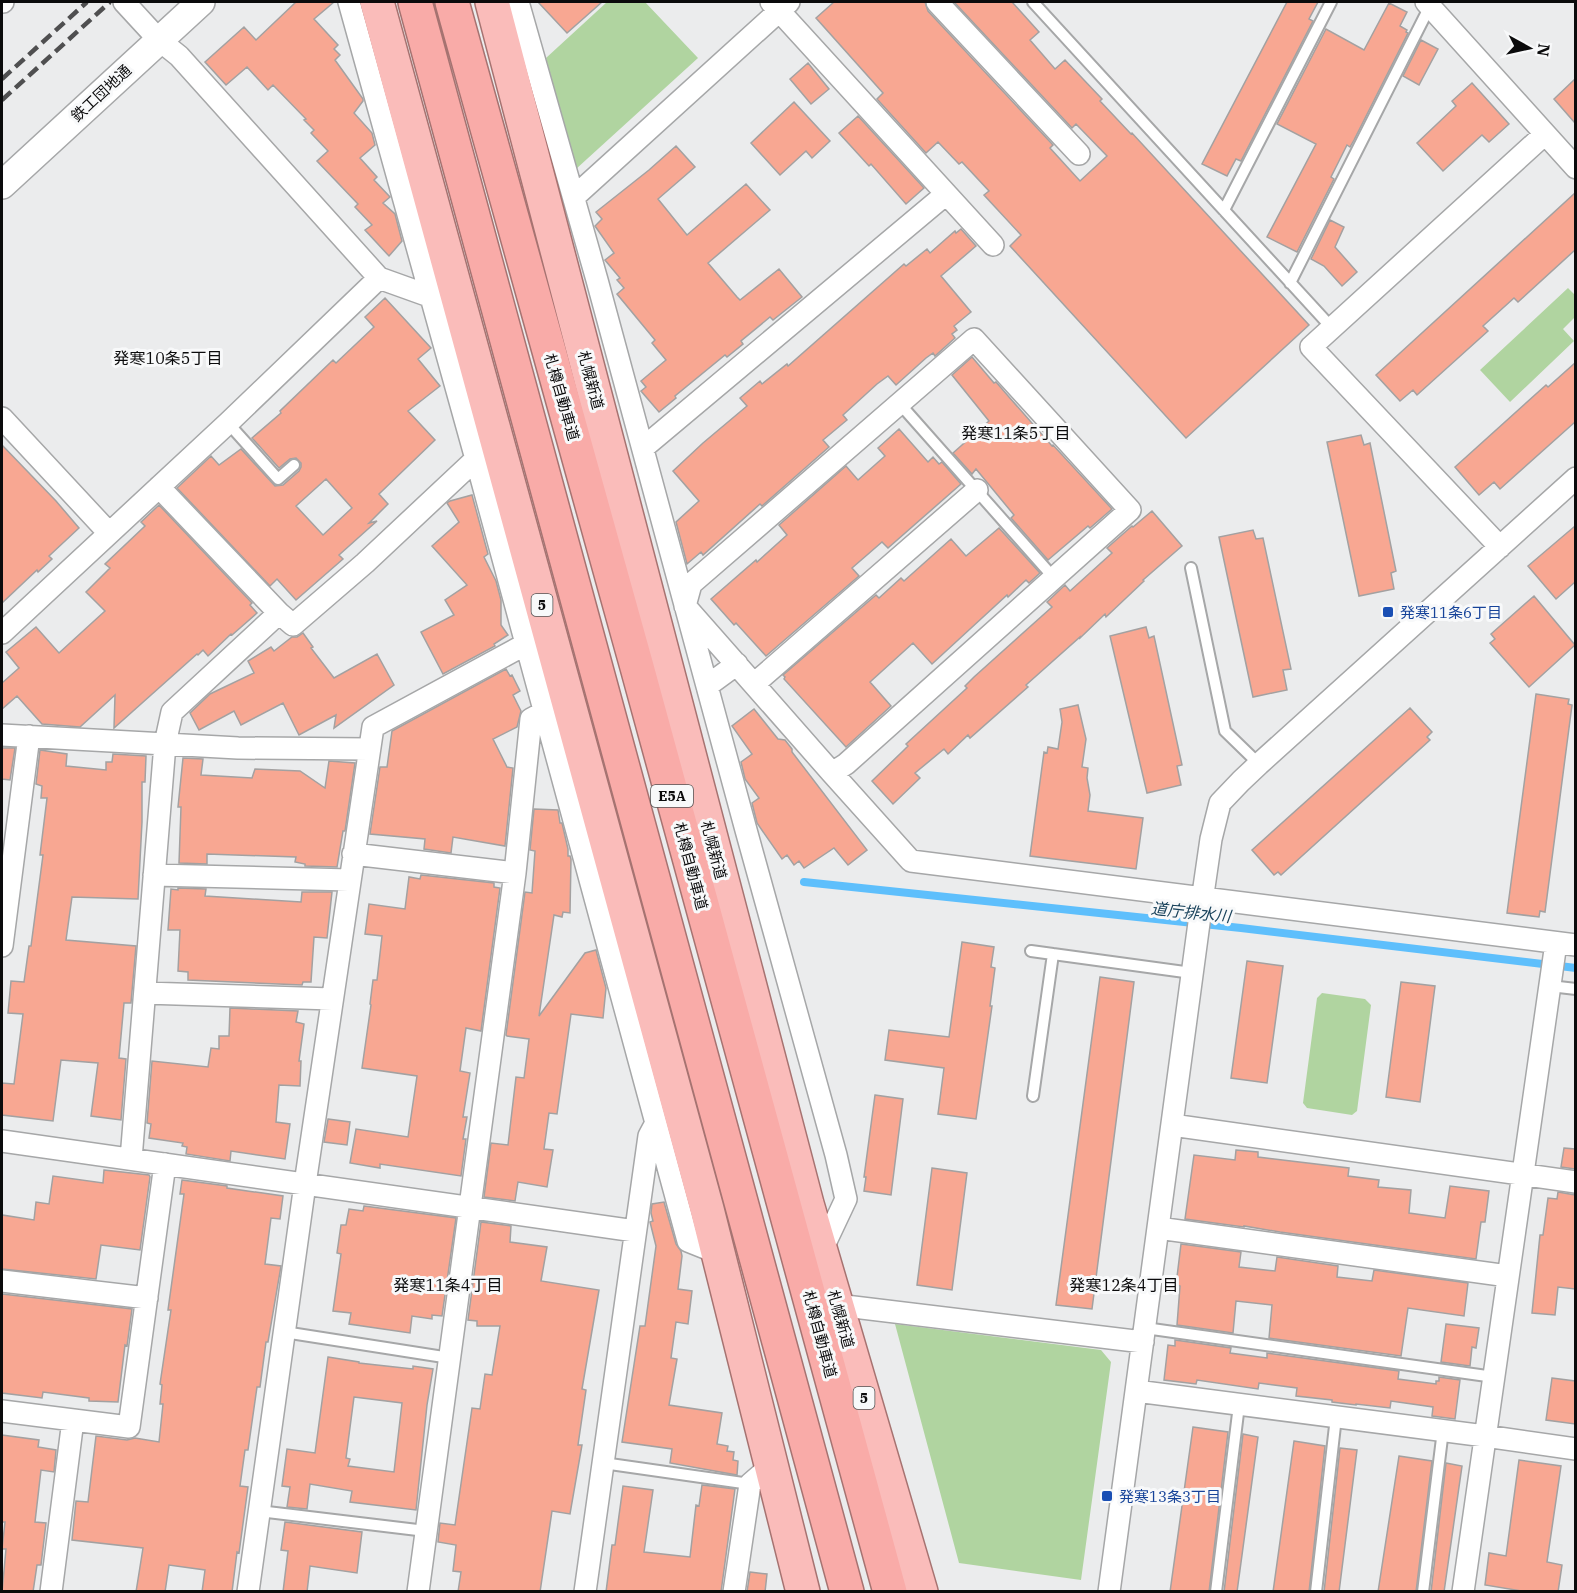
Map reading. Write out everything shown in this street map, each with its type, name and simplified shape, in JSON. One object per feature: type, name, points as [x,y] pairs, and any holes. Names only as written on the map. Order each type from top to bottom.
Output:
[{"type":"highway","name":"5","points":[[377,2],[707,1209],[718,1252],[761,1475],[803,1592]]},
{"type":"highway","name":"E5A","points":[[415,2],[847,1592]]},
{"type":"highway","name":"札樽自動車道","points":[[452,2],[890,1592]]},
{"type":"highway","name":"札幌新道","points":[[492,2],[807,1204],[921,1592]]},
{"type":"street","points":[[124,2],[159,40],[179,56],[379,278],[432,297]]},
{"type":"street","name":"鉄工団地通","points":[[2,185],[201,2]]},
{"type":"street","points":[[349,2],[432,297],[688,1241],[718,1252]]},
{"type":"street","points":[[518,2],[574,197],[833,1144],[846,1199],[821,1252]]},
{"type":"street","points":[[937,2],[1079,154]]},
{"type":"street","points":[[574,197],[780,4],[993,245]]},
{"type":"street","points":[[1428,4],[1575,168]]},
{"type":"street","points":[[1500,546],[1311,347],[1545,134]]},
{"type":"street","points":[[643,448],[946,194]]},
{"type":"street","points":[[2,633],[228,423],[379,278]]},
{"type":"street","points":[[685,606],[691,584],[974,339],[1130,510],[846,764],[832,773]]},
{"type":"street","points":[[2,418],[109,533]]},
{"type":"street","points":[[159,487],[292,625],[365,563],[476,459]]},
{"type":"street","points":[[1109,1592],[1201,903],[1211,839],[1220,803],[1240,781],[1575,478]]},
{"type":"street","points":[[753,684],[977,490]]},
{"type":"street","points":[[685,606],[911,861],[1201,903],[1562,948],[1551,982],[1463,1592]]},
{"type":"street","points":[[131,1159],[165,744],[172,712],[279,613]]},
{"type":"street","points":[[248,1592],[305,1184],[373,728],[526,644]]},
{"type":"street","points":[[707,686],[737,664]]},
{"type":"street","points":[[418,1592],[515,873],[531,719],[544,712]]},
{"type":"street","points":[[2,735],[238,748],[369,749]]},
{"type":"street","points":[[2,946],[29,736]]},
{"type":"street","points":[[353,854],[515,873]]},
{"type":"street","points":[[154,875],[350,880]]},
{"type":"street","points":[[145,993],[332,999]]},
{"type":"street","points":[[585,1592],[649,1136],[656,1123]]},
{"type":"street","points":[[1172,1125],[1575,1182]]},
{"type":"street","points":[[2,1141],[636,1231]]},
{"type":"street","points":[[2,1411],[129,1427],[165,1164]]},
{"type":"street","points":[[1158,1228],[1508,1276]]},
{"type":"street","points":[[2,1281],[147,1298]]},
{"type":"street","points":[[837,1305],[1144,1335]]},
{"type":"street","points":[[1136,1391],[1575,1449]]},
{"type":"street","points":[[51,1592],[73,1420]]},
{"type":"street","points":[[735,1592],[761,1475]]},
{"type":"lane","points":[[1033,2],[1332,328]]},
{"type":"lane","points":[[1224,210],[1331,2]]},
{"type":"lane","points":[[1290,283],[1428,4]]},
{"type":"lane","points":[[900,404],[1054,578]]},
{"type":"lane","points":[[228,423],[279,479],[294,465]]},
{"type":"lane","points":[[1191,568],[1225,731],[1259,764]]},
{"type":"lane","points":[[1031,951],[1192,973]]},
{"type":"lane","points":[[1033,1096],[1053,954]]},
{"type":"lane","points":[[1551,982],[1575,989]]},
{"type":"lane","points":[[284,1332],[450,1358]]},
{"type":"lane","points":[[1144,1335],[1494,1377]]},
{"type":"lane","points":[[1216,1592],[1239,1405]]},
{"type":"lane","points":[[1316,1592],[1336,1417]]},
{"type":"lane","points":[[1423,1592],[1443,1430]]},
{"type":"lane","points":[[603,1463],[761,1475]]},
{"type":"lane","points":[[259,1511],[426,1531]]},
{"type":"green space","points":[[607,2],[645,2],[698,58],[576,169],[546,58]]},
{"type":"green space","points":[[1568,288],[1575,295],[1575,317],[1563,329],[1574,341],[1510,402],[1480,370]]},
{"type":"green space","points":[[1322,993],[1365,999],[1371,1005],[1357,1111],[1352,1115],[1307,1108],[1303,1103],[1317,998]]},
{"type":"green space","points":[[895,1324],[1101,1350],[1111,1362],[1081,1580],[959,1563]]},
{"type":"building","points":[[296,2],[334,2],[314,19],[338,45],[334,49],[340,55],[335,60],[363,99],[354,113],[372,133],[375,145],[360,158],[377,177],[374,180],[390,197],[383,203],[395,214],[402,241],[389,256],[365,230],[372,225],[355,207],[358,204],[317,161],[328,151],[311,133],[314,130],[304,120],[306,119],[273,85],[268,90],[247,67],[226,85],[205,62],[244,27],[256,40]]},
{"type":"building","points":[[538,2],[602,2],[567,33]]},
{"type":"building","points":[[834,2],[925,2],[928,11],[1053,145],[1050,148],[1080,181],[1107,156],[1076,124],[1072,128],[954,2],[1012,2],[1039,32],[1030,40],[1055,69],[1065,60],[1102,99],[1100,101],[1309,325],[1186,438],[1010,246],[1021,235],[984,195],[989,191],[962,162],[959,164],[938,142],[926,153],[877,99],[883,93],[816,18]]},
{"type":"building","points":[[1287,2],[1318,2],[1309,19],[1313,21],[1241,161],[1236,159],[1227,176],[1202,164]]},
{"type":"building","points":[[1389,3],[1407,12],[1400,26],[1408,33],[1354,140],[1350,147],[1347,145],[1331,177],[1334,179],[1297,252],[1267,237],[1316,144],[1277,124],[1326,29],[1364,50]]},
{"type":"building","points":[[1421,40],[1438,49],[1419,85],[1403,76]]},
{"type":"building","points":[[808,63],[829,89],[811,104],[790,79]]},
{"type":"building","points":[[1575,79],[1575,123],[1554,99]]},
{"type":"building","points":[[1472,83],[1509,124],[1489,142],[1482,135],[1443,171],[1417,143],[1456,106],[1452,101]]},
{"type":"building","points":[[794,102],[830,141],[812,158],[806,151],[780,175],[751,143]]},
{"type":"building","points":[[858,116],[924,188],[906,204],[871,164],[869,166],[839,133]]},
{"type":"building","points":[[676,146],[695,167],[658,199],[687,235],[746,184],[770,210],[708,263],[740,300],[779,269],[802,297],[773,320],[770,317],[741,341],[743,344],[727,357],[725,355],[659,412],[641,391],[646,387],[641,381],[666,360],[652,343],[655,340],[617,294],[624,288],[617,280],[620,278],[605,260],[614,253],[595,226],[602,219],[596,212]]},
{"type":"building","points":[[1575,193],[1575,250],[1518,302],[1514,298],[1483,326],[1488,331],[1417,395],[1413,390],[1400,401],[1376,375]]},
{"type":"building","points":[[1330,220],[1344,227],[1335,247],[1357,272],[1342,286],[1324,266],[1311,259]]},
{"type":"building","points":[[961,229],[976,246],[941,276],[971,312],[954,326],[957,330],[952,334],[955,338],[935,356],[933,353],[926,358],[896,385],[888,376],[877,384],[843,415],[847,420],[823,440],[829,447],[703,555],[701,552],[687,564],[676,522],[699,501],[673,471],[747,406],[740,398],[760,381],[762,384],[787,364],[788,366],[904,264],[906,266],[927,249],[930,253],[955,231],[956,233]]},
{"type":"building","points":[[385,298],[431,348],[418,359],[440,386],[408,411],[435,440],[379,494],[388,504],[369,523],[377,521],[339,555],[343,559],[296,600],[277,579],[270,586],[177,488],[211,456],[219,465],[241,449],[275,486],[283,485],[299,471],[301,463],[296,458],[290,459],[279,468],[252,438],[281,413],[280,411],[333,360],[336,363],[374,327],[365,317]],"holes":[[[326,479],[352,508],[323,535],[296,506]]]},
{"type":"building","points":[[972,357],[1112,509],[1048,560],[1011,518],[1014,515],[976,469],[972,474],[953,453],[989,421],[952,375]]},
{"type":"building","points":[[1575,363],[1575,422],[1500,489],[1494,482],[1479,495],[1455,467],[1546,385],[1548,387]]},
{"type":"building","points":[[899,429],[928,462],[933,457],[939,464],[942,462],[961,484],[888,548],[882,542],[852,568],[859,576],[766,656],[711,599],[787,535],[779,525],[846,466],[858,480],[885,456],[878,448]]},
{"type":"building","points":[[1361,435],[1364,445],[1370,443],[1396,571],[1391,573],[1394,589],[1359,596],[1327,442]]},
{"type":"building","points":[[2,445],[79,528],[49,556],[52,559],[2,603]]},
{"type":"building","points":[[472,495],[488,554],[484,557],[496,581],[501,600],[501,625],[508,635],[494,644],[495,646],[443,674],[421,632],[454,615],[445,600],[467,585],[432,546],[459,522],[447,503]]},
{"type":"building","points":[[159,505],[252,603],[250,605],[257,613],[208,656],[203,650],[197,654],[114,728],[115,695],[80,727],[42,724],[17,696],[2,709],[2,683],[19,668],[6,652],[36,627],[59,653],[105,611],[86,592],[110,568],[105,564],[145,526],[141,522]]},
{"type":"building","points":[[1152,511],[1182,546],[970,738],[968,735],[948,754],[944,749],[915,773],[920,778],[893,804],[872,781],[908,746],[906,744],[967,688],[965,686],[974,677],[1052,607],[1047,602],[1065,585],[1070,591],[1112,553],[1107,548]]},
{"type":"building","points":[[1575,526],[1575,582],[1556,599],[1528,566]]},
{"type":"building","points":[[999,528],[1040,573],[1029,583],[1026,580],[1008,597],[1007,595],[932,664],[913,643],[870,682],[891,706],[846,747],[784,679],[783,675],[876,595],[879,598],[901,578],[904,581],[951,539],[966,556]]},
{"type":"building","points":[[1253,530],[1256,539],[1263,538],[1291,669],[1283,670],[1287,690],[1253,697],[1219,537]]},
{"type":"building","points":[[1534,596],[1575,645],[1529,687],[1490,643],[1495,639],[1491,634]]},
{"type":"building","points":[[1146,627],[1149,638],[1154,636],[1182,765],[1177,766],[1181,785],[1147,793],[1110,636]]},
{"type":"building","points":[[303,633],[313,647],[311,648],[334,678],[377,654],[394,685],[334,728],[336,715],[299,735],[283,703],[241,725],[234,711],[199,730],[190,713],[210,694],[254,673],[248,661],[271,647],[274,651],[292,637]]},
{"type":"building","points":[[506,669],[510,676],[512,675],[520,691],[513,695],[521,711],[517,727],[493,739],[507,767],[513,768],[505,846],[453,837],[451,853],[424,849],[425,839],[370,834],[380,767],[387,767],[392,731]]},
{"type":"building","points":[[1536,694],[1569,699],[1568,704],[1572,705],[1545,912],[1540,911],[1539,917],[1507,913]]},
{"type":"building","points":[[1078,705],[1086,739],[1082,767],[1088,768],[1090,795],[1088,811],[1143,818],[1136,869],[1030,856],[1044,752],[1047,753],[1048,747],[1058,749],[1062,722],[1060,709]]},
{"type":"building","points":[[1410,708],[1432,732],[1427,737],[1430,740],[1281,875],[1278,872],[1274,875],[1252,850]]},
{"type":"building","points":[[754,709],[778,739],[785,740],[867,850],[848,865],[834,848],[804,868],[799,861],[794,865],[787,855],[782,859],[757,823],[752,803],[759,798],[745,779],[741,762],[752,754],[732,726]]},
{"type":"building","points":[[2,748],[15,748],[10,780],[2,779]]},
{"type":"building","points":[[40,750],[67,754],[66,766],[106,770],[106,762],[112,762],[113,754],[146,756],[145,782],[142,782],[138,899],[72,897],[66,940],[136,946],[131,1003],[124,1003],[119,1058],[126,1059],[121,1120],[91,1116],[98,1063],[61,1060],[53,1121],[2,1115],[2,1083],[14,1084],[23,1014],[8,1013],[11,981],[24,982],[43,855],[40,855],[47,798],[41,798],[42,786],[36,784]]},
{"type":"building","points":[[183,758],[203,759],[201,775],[252,778],[255,769],[300,771],[325,788],[329,761],[355,763],[337,867],[305,866],[305,864],[295,862],[296,857],[207,854],[207,864],[179,863],[181,807],[178,807]]},
{"type":"building","points":[[534,809],[558,810],[568,856],[571,859],[570,913],[563,912],[562,917],[554,915],[539,1016],[585,953],[596,950],[606,988],[603,1018],[571,1014],[557,1114],[549,1113],[544,1149],[553,1150],[547,1187],[518,1182],[515,1201],[484,1197],[491,1143],[508,1145],[516,1077],[524,1078],[529,1039],[506,1035],[525,892],[532,893],[535,851],[530,850]]},
{"type":"building","points":[[421,875],[494,883],[494,887],[500,888],[481,1031],[466,1028],[460,1071],[470,1073],[463,1117],[467,1117],[461,1176],[380,1164],[380,1168],[350,1163],[356,1129],[408,1137],[417,1076],[362,1068],[373,980],[377,980],[382,936],[365,934],[369,904],[405,909],[409,877],[420,879]]},
{"type":"building","points":[[178,888],[206,889],[205,896],[301,902],[302,892],[332,892],[327,938],[314,937],[311,982],[303,982],[302,985],[188,980],[188,972],[178,971],[180,930],[168,930],[171,889],[178,890]]},
{"type":"building","points":[[962,942],[994,947],[991,967],[995,968],[990,1006],[992,1006],[976,1119],[938,1114],[944,1068],[885,1060],[889,1030],[949,1037]]},
{"type":"building","points":[[1247,961],[1283,966],[1267,1083],[1231,1078]]},
{"type":"building","points":[[1100,977],[1134,982],[1092,1309],[1056,1305]]},
{"type":"building","points":[[1401,982],[1435,986],[1420,1102],[1386,1097]]},
{"type":"building","points":[[230,1008],[298,1011],[296,1022],[304,1024],[299,1061],[301,1061],[300,1086],[279,1085],[276,1122],[290,1124],[285,1159],[231,1151],[230,1161],[186,1154],[187,1147],[182,1146],[183,1143],[149,1138],[151,1124],[147,1123],[152,1061],[208,1067],[211,1048],[219,1049],[219,1036],[229,1036]]},
{"type":"building","points":[[875,1095],[903,1099],[891,1195],[864,1191]]},
{"type":"building","points":[[328,1119],[350,1122],[347,1145],[324,1142]]},
{"type":"building","points":[[1564,1148],[1575,1149],[1575,1169],[1561,1167]]},
{"type":"building","points":[[1236,1150],[1258,1152],[1258,1157],[1349,1168],[1348,1176],[1379,1180],[1378,1187],[1411,1190],[1409,1213],[1445,1218],[1450,1186],[1489,1191],[1485,1222],[1481,1222],[1476,1259],[1185,1219],[1194,1155],[1235,1160]]},
{"type":"building","points":[[932,1168],[967,1173],[952,1290],[917,1285]]},
{"type":"building","points":[[104,1170],[149,1175],[150,1177],[140,1250],[101,1245],[96,1279],[2,1269],[2,1215],[34,1220],[36,1202],[49,1204],[53,1176],[103,1183]]},
{"type":"building","points":[[182,1180],[283,1196],[280,1219],[271,1218],[265,1264],[281,1266],[260,1387],[257,1387],[248,1450],[245,1450],[240,1486],[248,1487],[232,1592],[202,1592],[205,1570],[169,1565],[165,1592],[136,1592],[143,1548],[72,1540],[76,1501],[88,1502],[96,1436],[159,1442],[163,1404],[160,1404],[162,1385],[160,1384],[184,1194],[180,1194]]},
{"type":"building","points":[[1558,1192],[1575,1195],[1575,1289],[1558,1287],[1555,1315],[1532,1313],[1540,1235],[1543,1235],[1548,1198],[1557,1199]]},
{"type":"building","points":[[664,1202],[676,1244],[682,1256],[678,1289],[692,1291],[688,1324],[676,1322],[671,1358],[677,1359],[669,1405],[722,1413],[717,1444],[728,1446],[727,1451],[734,1452],[733,1460],[738,1461],[737,1475],[670,1463],[672,1449],[622,1442],[640,1326],[645,1326],[656,1246],[650,1222],[653,1221],[652,1204]]},
{"type":"building","points":[[364,1206],[456,1218],[442,1316],[432,1315],[432,1319],[412,1316],[410,1333],[349,1324],[351,1313],[333,1311],[341,1254],[337,1253],[341,1225],[346,1225],[349,1209],[363,1211]]},
{"type":"building","points":[[481,1222],[511,1226],[510,1242],[547,1247],[541,1281],[599,1290],[582,1389],[586,1390],[578,1445],[582,1445],[570,1514],[552,1511],[540,1592],[458,1592],[461,1572],[453,1571],[456,1545],[438,1542],[440,1523],[455,1525],[472,1408],[480,1409],[485,1374],[492,1375],[500,1326],[477,1326],[477,1321],[468,1320]]},
{"type":"building","points":[[1181,1244],[1241,1252],[1239,1267],[1275,1271],[1277,1257],[1338,1266],[1337,1277],[1372,1281],[1374,1270],[1468,1283],[1464,1316],[1408,1308],[1401,1356],[1269,1338],[1272,1305],[1236,1301],[1233,1333],[1177,1325],[1180,1286],[1176,1285]]},
{"type":"building","points":[[2,1294],[132,1309],[118,1402],[89,1401],[89,1398],[43,1392],[42,1398],[2,1393]]},
{"type":"building","points":[[1446,1324],[1479,1328],[1476,1348],[1472,1347],[1470,1366],[1441,1362]]},
{"type":"building","points":[[1175,1340],[1231,1348],[1230,1353],[1267,1358],[1267,1353],[1399,1371],[1398,1379],[1436,1384],[1439,1377],[1460,1380],[1455,1419],[1432,1416],[1433,1407],[1391,1401],[1390,1408],[1296,1396],[1297,1388],[1259,1383],[1258,1389],[1197,1380],[1196,1384],[1164,1380],[1168,1345],[1175,1346]]},
{"type":"building","points":[[328,1357],[359,1363],[433,1369],[416,1510],[350,1502],[352,1491],[310,1484],[307,1509],[287,1507],[290,1487],[282,1486],[287,1449],[315,1453]],"holes":[[[354,1397],[402,1403],[394,1472],[348,1466],[350,1459],[346,1458]]]},
{"type":"building","points":[[1552,1378],[1575,1381],[1575,1424],[1546,1420]]},
{"type":"building","points":[[1193,1427],[1228,1432],[1209,1592],[1170,1592]]},
{"type":"building","points":[[1243,1434],[1258,1437],[1237,1592],[1224,1592]]},
{"type":"building","points":[[2,1435],[39,1440],[38,1447],[56,1450],[54,1472],[41,1470],[35,1522],[46,1523],[41,1565],[37,1565],[33,1592],[2,1592],[6,1549],[2,1549],[5,1522],[2,1522]]},
{"type":"building","points":[[1294,1441],[1325,1446],[1309,1592],[1273,1592]]},
{"type":"building","points":[[1340,1448],[1357,1450],[1339,1592],[1324,1592]]},
{"type":"building","points":[[1399,1456],[1432,1461],[1416,1592],[1378,1592]]},
{"type":"building","points":[[1519,1460],[1561,1466],[1547,1562],[1562,1565],[1558,1592],[1527,1592],[1485,1585],[1489,1553],[1506,1556]]},
{"type":"building","points":[[1446,1463],[1462,1466],[1444,1592],[1431,1592]]},
{"type":"building","points":[[702,1485],[735,1489],[721,1592],[606,1592],[623,1486],[653,1490],[644,1552],[690,1557],[696,1505],[699,1506]]},
{"type":"building","points":[[285,1522],[362,1532],[357,1573],[310,1566],[307,1592],[283,1592],[288,1551],[281,1550]]},
{"type":"building","points":[[750,1572],[767,1574],[765,1592],[747,1592]]},
{"type":"waterway","name":"道庁排水川","points":[[804,882],[1241,928],[1576,968]]},
{"type":"railway","points":[[2,79],[87,2]]},
{"type":"railway","points":[[2,100],[110,2]]},
{"type":"place","name":"発寒11条6丁目","points":[[1388,612]]},
{"type":"place","name":"発寒13条3丁目","points":[[1107,1496]]},
{"type":"district","name":"発寒10条5丁目","points":[[168,358]]},
{"type":"district","name":"発寒11条5丁目","points":[[1016,433]]},
{"type":"district","name":"発寒11条4丁目","points":[[448,1285]]},
{"type":"district","name":"発寒12条4丁目","points":[[1124,1285]]}]
